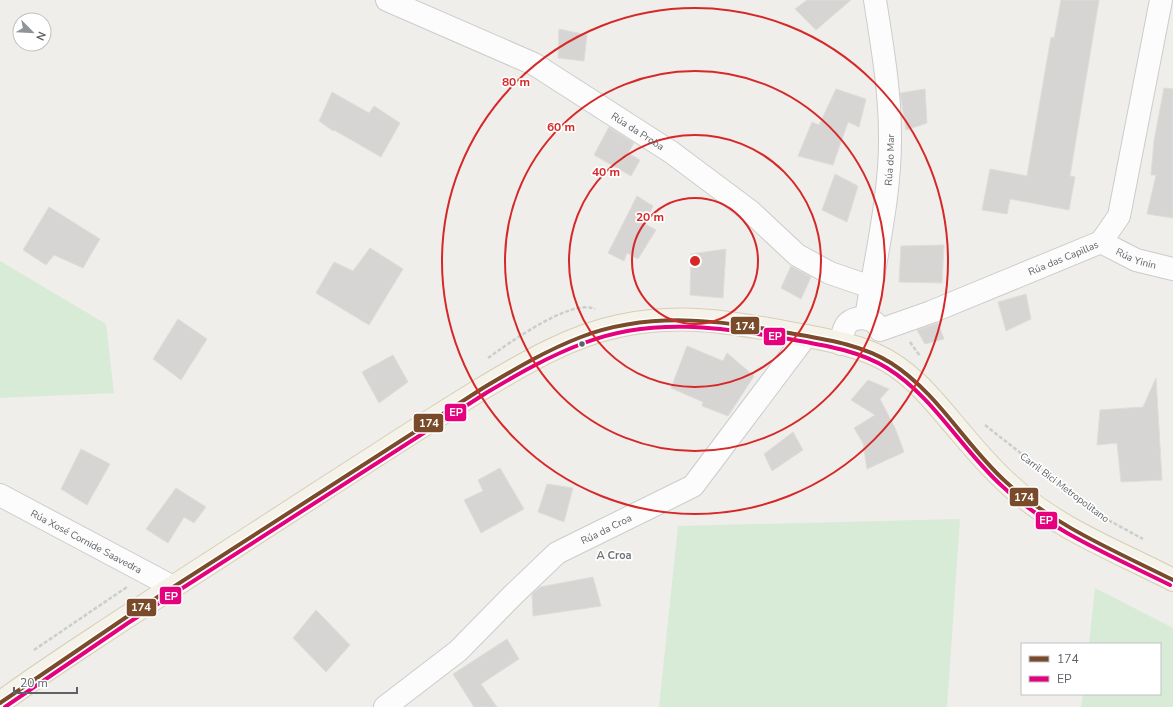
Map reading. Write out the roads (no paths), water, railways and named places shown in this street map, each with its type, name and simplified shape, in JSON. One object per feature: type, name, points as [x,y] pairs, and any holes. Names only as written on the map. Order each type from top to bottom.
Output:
[{"type":"main road","points":[[0,703],[28,682],[173,587],[460,402],[517,368],[574,339],[619,326],[692,318],[738,323],[806,336],[841,344],[876,355],[894,365],[916,382],[991,466],[1013,488],[1040,509],[1084,535],[1173,580]]},
{"type":"street","name":"Rúa da Proba","points":[[387,0],[534,64],[671,152],[750,211],[797,255],[830,273],[871,288]]},
{"type":"street","name":"Rúa do Mar","points":[[875,0],[888,87],[890,136],[887,183],[871,288],[873,324],[880,338],[876,355]]},
{"type":"street","name":"Rúa das Capillas","points":[[841,344],[843,330],[848,323],[856,319],[873,324],[931,312],[1102,242],[1119,216],[1161,0]]},
{"type":"street","name":"Rúa Yinin","points":[[1102,242],[1136,260],[1173,269]]},
{"type":"street","name":"Rúa da Croa","points":[[385,707],[458,651],[557,553],[693,486],[806,336]]},
{"type":"street","name":"Rúa Xosé Cornide Saavedra","points":[[0,495],[173,587]]},
{"type":"district","name":"A Croa","points":[[614,555]]}]
